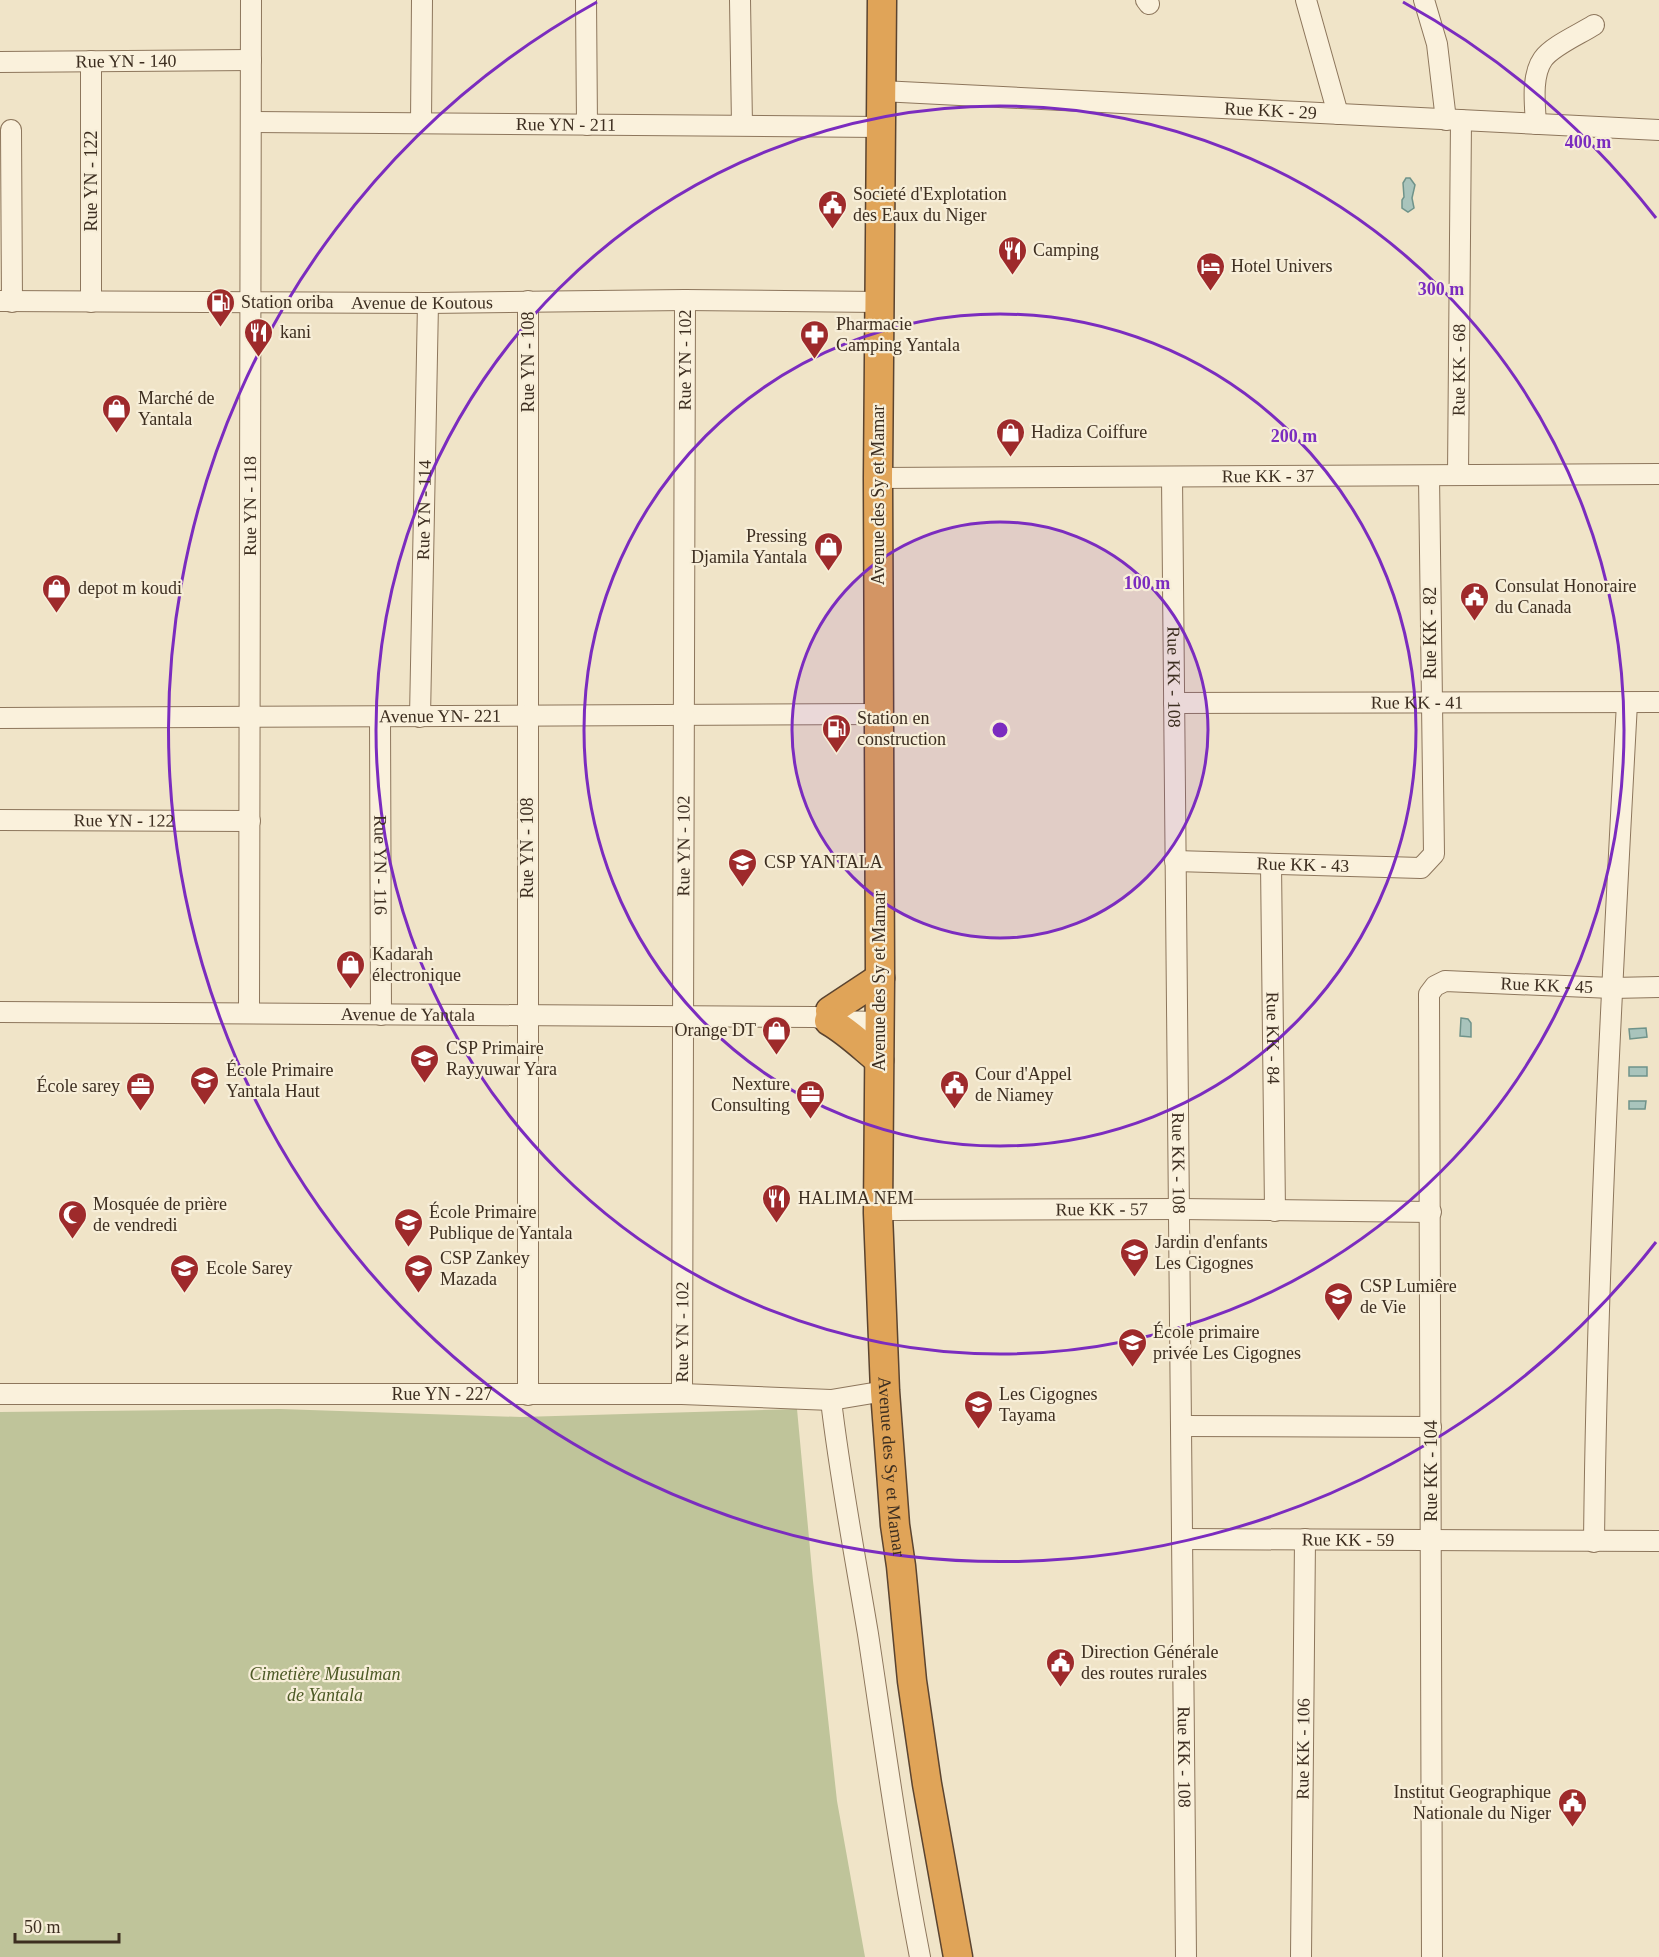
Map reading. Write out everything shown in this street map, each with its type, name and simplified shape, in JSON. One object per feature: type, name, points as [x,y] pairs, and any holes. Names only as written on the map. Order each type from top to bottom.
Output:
[{"type":"highway","name":"Avenue des Sy et Mamar","points":[[882,0],[878,302],[880,978],[878,1213],[885,1391],[895,1525],[912,1681],[957,1957]]},
{"type":"highway","points":[[879,1060],[844,1029],[825,1016],[880,978]]},
{"type":"street","name":"Rue YN - 118","points":[[249,1012],[251,0]]},
{"type":"street","points":[[421,123],[422,0]]},
{"type":"street","points":[[586,0],[587,125]]},
{"type":"street","points":[[740,0],[742,125]]},
{"type":"street","points":[[1306,0],[1338,114]]},
{"type":"street","name":"Rue KK - 68","points":[[1424,0],[1437,44],[1453,120],[1458,476]]},
{"type":"street","points":[[1536,124],[1537,73],[1543,59],[1553,50],[1594,25]]},
{"type":"street","name":"Rue YN - 140","points":[[0,62],[251,60]]},
{"type":"street","name":"Rue YN - 122","points":[[91,61],[91,302]]},
{"type":"street","name":"Rue KK - 29","points":[[881,91],[1659,130]]},
{"type":"street","name":"Rue YN - 211","points":[[251,122],[880,127]]},
{"type":"street","points":[[6,302],[11,130]]},
{"type":"street","name":"Avenue de Koutous","points":[[6,302],[429,303],[685,300],[878,302]]},
{"type":"street","name":"Rue YN - 102","points":[[682,1394],[685,300]]},
{"type":"street","name":"Rue YN - 108","points":[[528,301],[528,1395]]},
{"type":"street","name":"Rue YN - 114","points":[[420,717],[429,303]]},
{"type":"street","name":"Rue KK - 37","points":[[878,478],[1659,474]]},
{"type":"street","name":"Rue KK - 82","points":[[1429,861],[1434,854],[1430,703],[1430,476]]},
{"type":"street","name":"Rue KK - 108","points":[[1172,477],[1186,1957]]},
{"type":"street","name":"Rue KK - 41","points":[[1174,703],[1659,702]]},
{"type":"street","points":[[1594,1542],[1596,1374],[1612,988],[1627,703]]},
{"type":"street","name":"Avenue YN- 221","points":[[0,718],[879,714]]},
{"type":"street","name":"Rue YN - 116","points":[[380,717],[381,1015]]},
{"type":"street","name":"Rue YN - 122","points":[[0,820],[250,821]]},
{"type":"street","name":"Rue KK - 43","points":[[1175,861],[1421,868],[1429,861]]},
{"type":"street","name":"Rue KK - 84","points":[[1271,864],[1275,1211]]},
{"type":"street","name":"Rue KK - 45","points":[[1435,986],[1445,981],[1612,988],[1659,987]]},
{"type":"street","name":"Rue KK - 104","points":[[1432,1957],[1429,994],[1435,986]]},
{"type":"street","name":"Avenue de Yantala","points":[[0,1012],[879,1018]]},
{"type":"street","name":"Rue KK - 57","points":[[878,1213],[892,1210],[1179,1209],[1431,1212]]},
{"type":"street","name":"Rue YN - 227","points":[[0,1394],[682,1394],[831,1400],[885,1391]]},
{"type":"street","points":[[831,1400],[844,1498],[920,1957]]},
{"type":"street","points":[[1181,1426],[1431,1427]]},
{"type":"street","name":"Rue KK - 59","points":[[1182,1539],[1659,1541]]},
{"type":"street","name":"Rue KK - 106","points":[[1301,1957],[1305,1539]]},
{"type":"green space","name":"Cimetière Musulman de Yantala","points":[[280,1409],[521,1417],[797,1409],[837,1801],[865,1957],[0,1957],[0,1412]]},
{"type":"water","points":[[1406,178],[1410,178],[1415,185],[1412,198],[1414,208],[1408,212],[1402,208],[1403,183]]},
{"type":"water","points":[[1461,1018],[1468,1019],[1471,1023],[1471,1037],[1460,1036]]},
{"type":"water","points":[[1646,1028],[1647,1037],[1630,1039],[1629,1029]]},
{"type":"water","points":[[1629,1067],[1647,1067],[1647,1076],[1629,1076]]},
{"type":"water","points":[[1629,1101],[1646,1101],[1645,1109],[1629,1109]]},
{"type":"place","name":"Societé d'Explotation des Eaux du Niger","points":[[832,230]]},
{"type":"place","name":"Camping","points":[[1012,276]]},
{"type":"place","name":"Hotel Univers","points":[[1210,292]]},
{"type":"place","name":"Station oriba","points":[[220,328]]},
{"type":"place","name":"kani","points":[[259,358]]},
{"type":"place","name":"Pharmacie Camping Yantala","points":[[815,360]]},
{"type":"place","name":"Marché de Yantala","points":[[117,434]]},
{"type":"place","name":"Hadiza Coiffure","points":[[1010,458]]},
{"type":"place","name":"Pressing Djamila Yantala","points":[[828,572]]},
{"type":"place","name":"depot m koudi","points":[[57,614]]},
{"type":"place","name":"Consulat Honoraire du Canada","points":[[1474,622]]},
{"type":"place","name":"Station en construction","points":[[836,754]]},
{"type":"place","name":"CSP YANTALA","points":[[743,888]]},
{"type":"place","name":"Kadarah électronique","points":[[351,990]]},
{"type":"place","name":"Orange DT","points":[[777,1056]]},
{"type":"place","name":"CSP Primaire Rayyuwar Yara","points":[[425,1084]]},
{"type":"place","name":"École Primaire Yantala Haut","points":[[205,1106]]},
{"type":"place","name":"Cour d'Appel de Niamey","points":[[954,1110]]},
{"type":"place","name":"École sarey","points":[[141,1112]]},
{"type":"place","name":"Nexture Consulting","points":[[811,1120]]},
{"type":"place","name":"HALIMA NEM","points":[[777,1224]]},
{"type":"place","name":"Mosquée de prière de vendredi","points":[[72,1240]]},
{"type":"place","name":"École Primaire Publique de Yantala","points":[[408,1248]]},
{"type":"place","name":"Jardin d'enfants Les Cigognes","points":[[1134,1278]]},
{"type":"place","name":"Ecole Sarey","points":[[185,1294]]},
{"type":"place","name":"CSP Zankey Mazada","points":[[419,1294]]},
{"type":"place","name":"CSP Lumiêre de Vie","points":[[1339,1322]]},
{"type":"place","name":"École primaire privée Les Cigognes","points":[[1132,1368]]},
{"type":"place","name":"Les Cigognes Tayama","points":[[978,1430]]},
{"type":"place","name":"Direction Générale des routes rurales","points":[[1060,1688]]},
{"type":"place","name":"Institut Geographique Nationale du Niger","points":[[1572,1828]]}]
